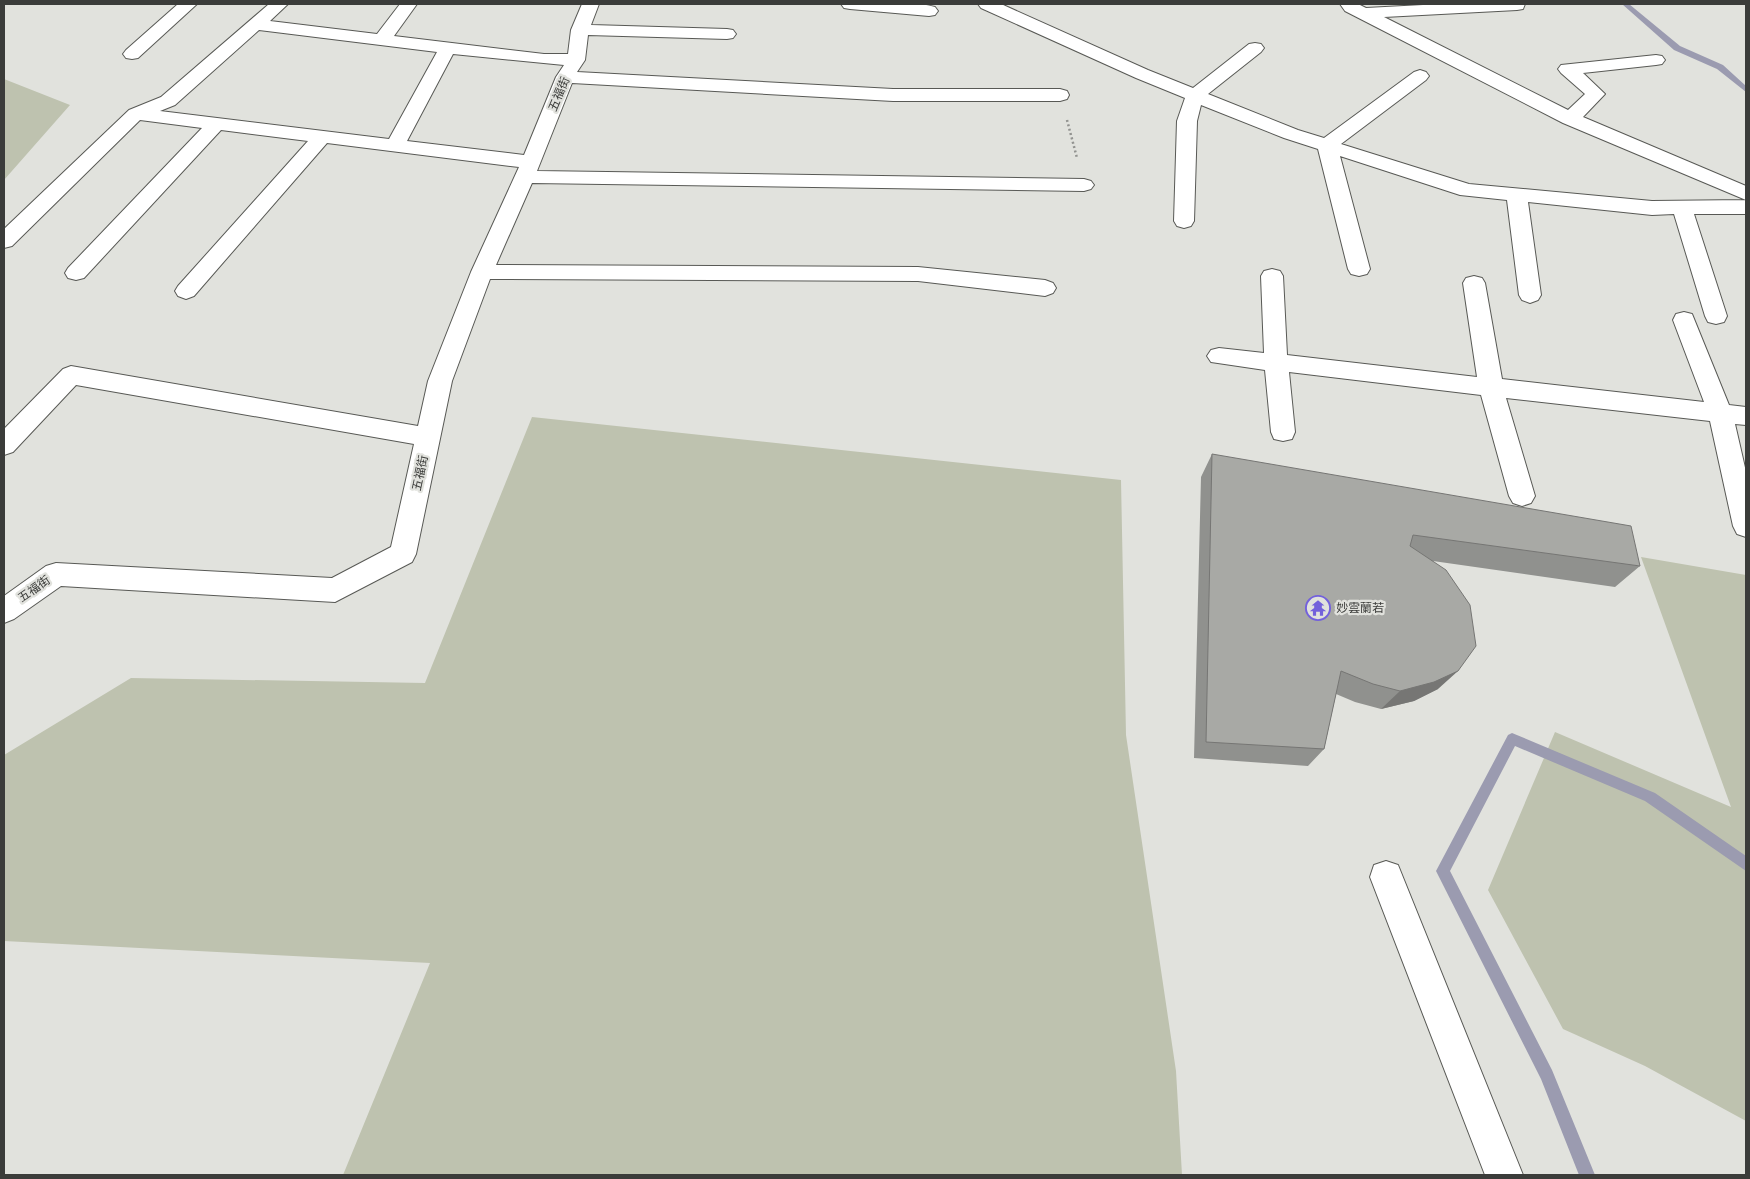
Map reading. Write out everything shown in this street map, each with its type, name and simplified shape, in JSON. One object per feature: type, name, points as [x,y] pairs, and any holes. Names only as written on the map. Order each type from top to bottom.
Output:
[{"type":"street","points":[[132,54],[188,4]]},
{"type":"street","points":[[4,241],[136,114],[168,101],[279,4]]},
{"type":"street","points":[[382,39],[409,4]]},
{"type":"street","name":"五福街","points":[[4,611],[56,574],[335,590],[403,554],[440,381],[482,272],[570,68],[580,30],[591,4]]},
{"type":"street","points":[[850,4],[929,11]]},
{"type":"street","points":[[987,4],[1142,74],[1291,134],[1467,190],[1652,208],[1746,207]]},
{"type":"street","points":[[1356,8],[1517,5]]},
{"type":"street","points":[[1356,8],[1570,119],[1746,194]]},
{"type":"street","points":[[256,25],[544,59],[570,68],[893,95],[1060,96]]},
{"type":"street","points":[[580,30],[727,34]]},
{"type":"street","points":[[395,146],[448,47]]},
{"type":"street","points":[[1184,221],[1187,121],[1195,96],[1254,48]]},
{"type":"street","points":[[1570,119],[1596,94],[1567,70],[1656,60]]},
{"type":"street","points":[[1327,145],[1420,76]]},
{"type":"street","points":[[136,114],[395,146],[527,170],[1084,186]]},
{"type":"street","points":[[76,272],[217,123]]},
{"type":"street","points":[[186,291],[322,137]]},
{"type":"street","points":[[1327,145],[1359,269]]},
{"type":"street","points":[[1517,195],[1530,295]]},
{"type":"street","points":[[1682,208],[1716,316]]},
{"type":"street","points":[[482,272],[918,274],[1045,288]]},
{"type":"street","points":[[1272,276],[1276,362],[1283,432]]},
{"type":"street","points":[[1474,283],[1491,387],[1522,496]]},
{"type":"street","points":[[1684,320],[1720,413],[1746,526]]},
{"type":"street","points":[[1219,356],[1746,416]]},
{"type":"street","points":[[4,445],[71,375],[428,437]]},
{"type":"street","points":[[1386,877],[1504,1175]]},
{"type":"path","points":[[1060,96],[1084,186]]},
{"type":"green space","points":[[4,79],[70,105],[4,180]]},
{"type":"green space","points":[[532,417],[1121,480],[1126,735],[1176,1071],[1182,1175],[343,1175],[430,963],[4,941],[4,755],[131,678],[425,683]]},
{"type":"green space","points":[[1641,557],[1746,575],[1746,1121],[1645,1066],[1563,1029],[1488,890],[1555,732],[1731,807]]},
{"type":"building","name":"妙雲蘭若","points":[[1212,454],[1631,526],[1640,566],[1413,535],[1410,546],[1446,570],[1470,605],[1476,646],[1458,671],[1434,682],[1400,691],[1373,684],[1341,671],[1324,749],[1206,742]]},
{"type":"waterway","points":[[1625,4],[1677,48],[1720,67],[1746,90]]},
{"type":"waterway","points":[[1587,1175],[1547,1075],[1443,871],[1512,739],[1650,797],[1746,864]]},
{"type":"place","name":"妙雲蘭若","points":[[1318,608]]}]
